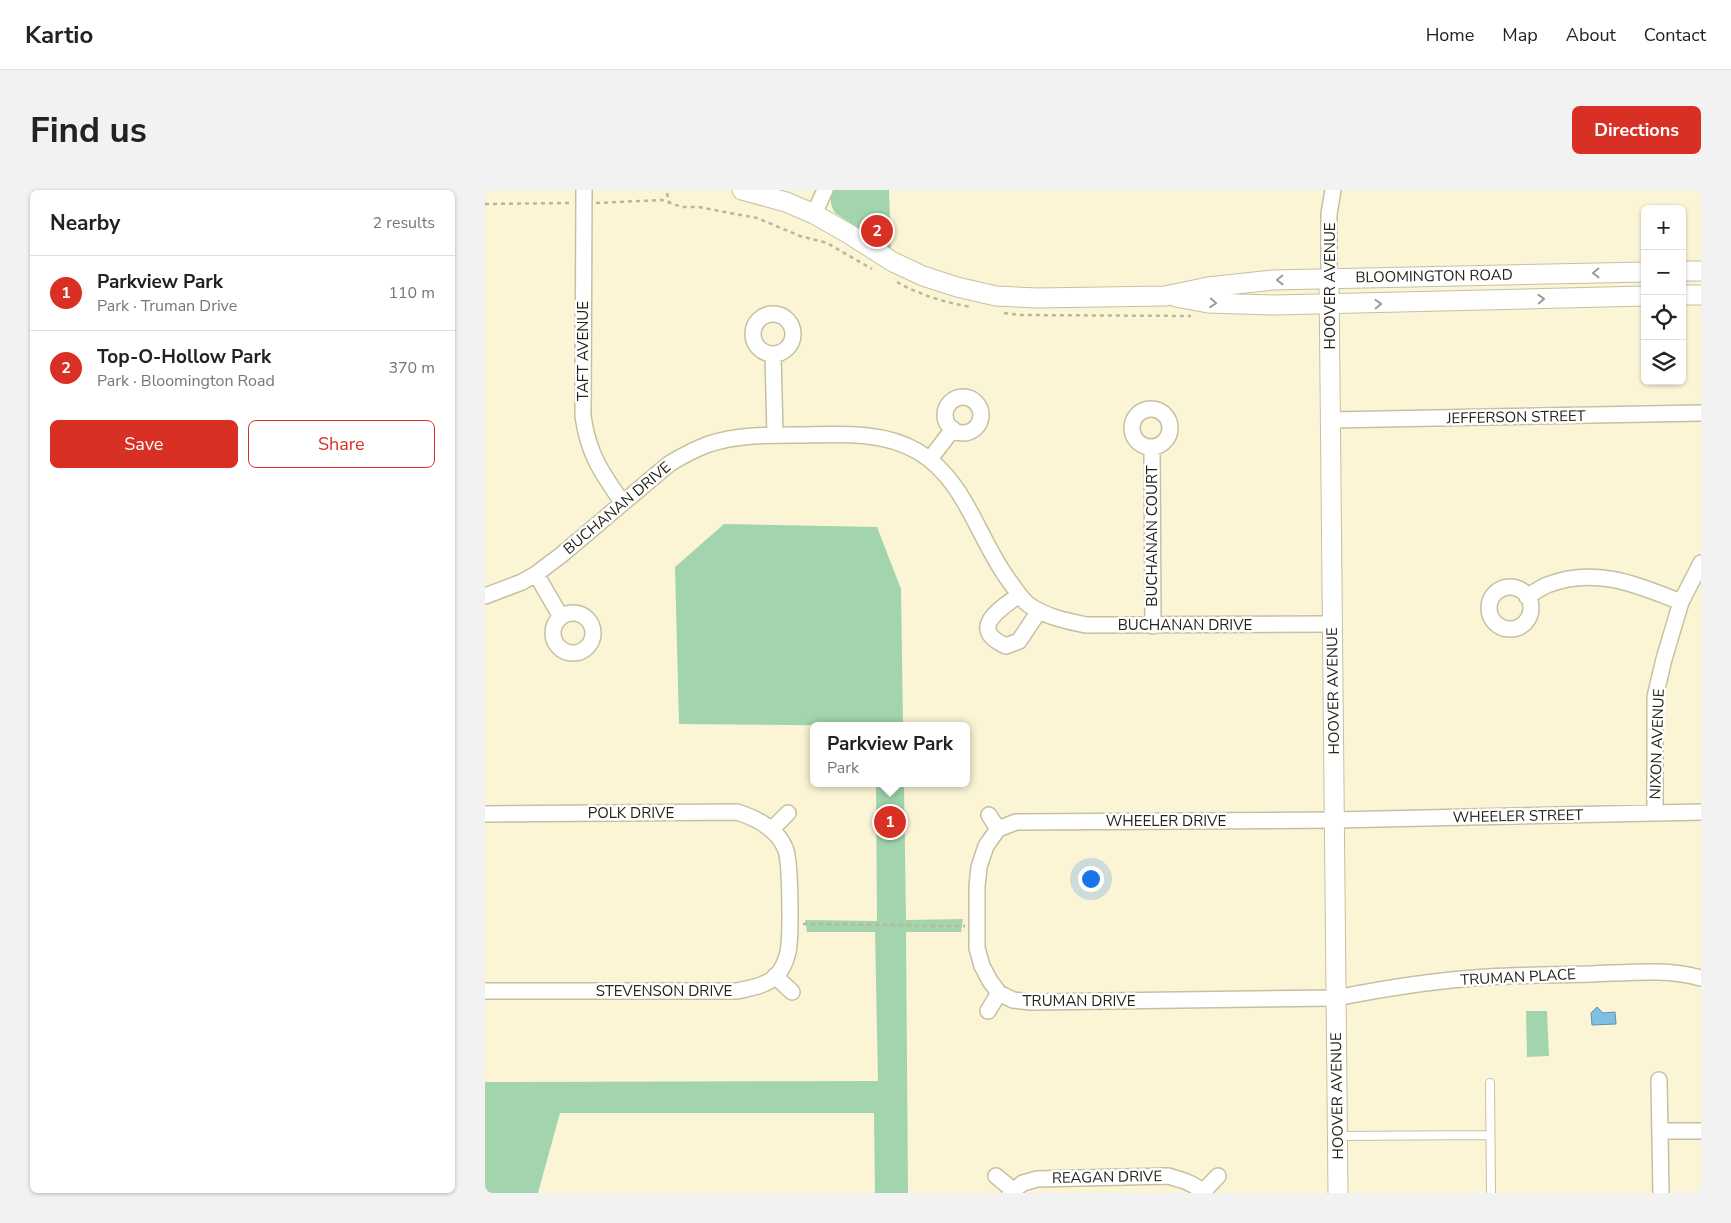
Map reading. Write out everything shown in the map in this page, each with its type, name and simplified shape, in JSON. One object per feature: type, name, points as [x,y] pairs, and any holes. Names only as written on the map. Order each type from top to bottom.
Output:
[{"type":"street","name":"TAFT AVENUE","points":[[584,190],[583,416],[585,434],[591,452],[622,502]]},
{"type":"street","name":"BLOOMINGTON ROAD","points":[[742,190],[786,202],[814,214],[893,262],[923,276],[957,287],[997,296],[1037,298],[1165,296],[1208,303],[1330,305],[1641,296]]},
{"type":"street","points":[[814,214],[825,190]]},
{"type":"street","name":"HOOVER AVENUE","points":[[1333,190],[1329,214],[1329,279],[1338,1193]]},
{"type":"street","points":[[1686,271],[1701,271]]},
{"type":"street","name":"BLOOMINGTON ROAD","points":[[1165,296],[1208,287],[1273,280],[1641,272]]},
{"type":"street","points":[[1686,295],[1701,295]]},
{"type":"street","points":[[773,354],[775,435]]},
{"type":"street","name":"JEFFERSON STREET","points":[[1331,420],[1701,413]]},
{"type":"street","points":[[930,459],[953,429]]},
{"type":"street","name":"BUCHANAN DRIVE","points":[[485,596],[522,582],[536,574],[669,464],[689,452],[733,438],[775,435],[853,434],[880,437],[898,442],[917,450],[944,472],[956,488],[999,567],[1019,595],[1039,611],[1062,620],[1086,625],[1333,624]]},
{"type":"street","name":"BUCHANAN COURT","points":[[1152,447],[1153,626]]},
{"type":"street","name":"NIXON AVENUE","points":[[1655,812],[1655,697],[1681,602],[1701,562]]},
{"type":"street","points":[[536,574],[561,617]]},
{"type":"street","points":[[1527,597],[1545,585],[1582,577],[1605,578],[1630,583],[1681,602]]},
{"type":"street","points":[[1019,595],[997,611],[989,620],[988,632],[994,640],[1006,646],[1019,641],[1039,611]]},
{"type":"street","name":"POLK DRIVE","points":[[485,814],[737,812],[750,816],[771,830]]},
{"type":"street","name":"WHEELER STREET","points":[[1335,820],[1701,812]]},
{"type":"street","points":[[788,813],[771,830],[786,849],[788,863],[788,950],[784,965],[775,976],[792,992]]},
{"type":"street","points":[[988,1011],[999,993],[982,966],[977,948],[977,886],[979,867],[986,846],[998,829],[989,815]]},
{"type":"street","name":"WHEELER DRIVE","points":[[998,829],[1016,822],[1335,820]]},
{"type":"street","name":"TRUMAN PLACE","points":[[1336,998],[1431,982],[1486,977],[1644,972],[1688,974],[1701,978]]},
{"type":"street","name":"STEVENSON DRIVE","points":[[485,991],[737,991],[753,988],[775,976]]},
{"type":"street","name":"TRUMAN DRIVE","points":[[999,993],[1013,1000],[1031,1002],[1336,998]]},
{"type":"street","points":[[1659,1080],[1661,1193]]},
{"type":"street","points":[[1660,1131],[1701,1131]]},
{"type":"street","points":[[996,1176],[1012,1191]]},
{"type":"street","name":"REAGAN DRIVE","points":[[1012,1191],[1023,1183],[1045,1178],[1168,1176],[1183,1180],[1204,1192]]},
{"type":"street","points":[[1204,1192],[1218,1176]]},
{"type":"lane","points":[[1490,1083],[1491,1193]]},
{"type":"lane","points":[[1338,1136],[1490,1135]]},
{"type":"path","points":[[667,193],[669,203]]},
{"type":"path","points":[[789,924],[977,926]]},
{"type":"green space","points":[[834,190],[889,190],[891,249],[835,213],[831,202]]},
{"type":"green space","points":[[724,524],[877,527],[901,589],[903,722],[810,722],[810,725],[679,724],[675,567]]},
{"type":"green space","points":[[876,787],[904,787],[906,920],[963,919],[961,932],[906,932],[908,1193],[875,1193],[874,1113],[560,1113],[538,1193],[485,1193],[485,1082],[878,1081],[875,932],[807,932],[805,920],[877,921]]},
{"type":"green space","points":[[1526,1011],[1547,1011],[1549,1056],[1527,1057]]},
{"type":"water","points":[[1597,1007],[1603,1013],[1615,1012],[1616,1024],[1592,1025],[1591,1013]]},
{"type":"place","name":"Top-O-Hollow Park","points":[[877,231]]},
{"type":"place","name":"Parkview Park","points":[[890,822]]}]
